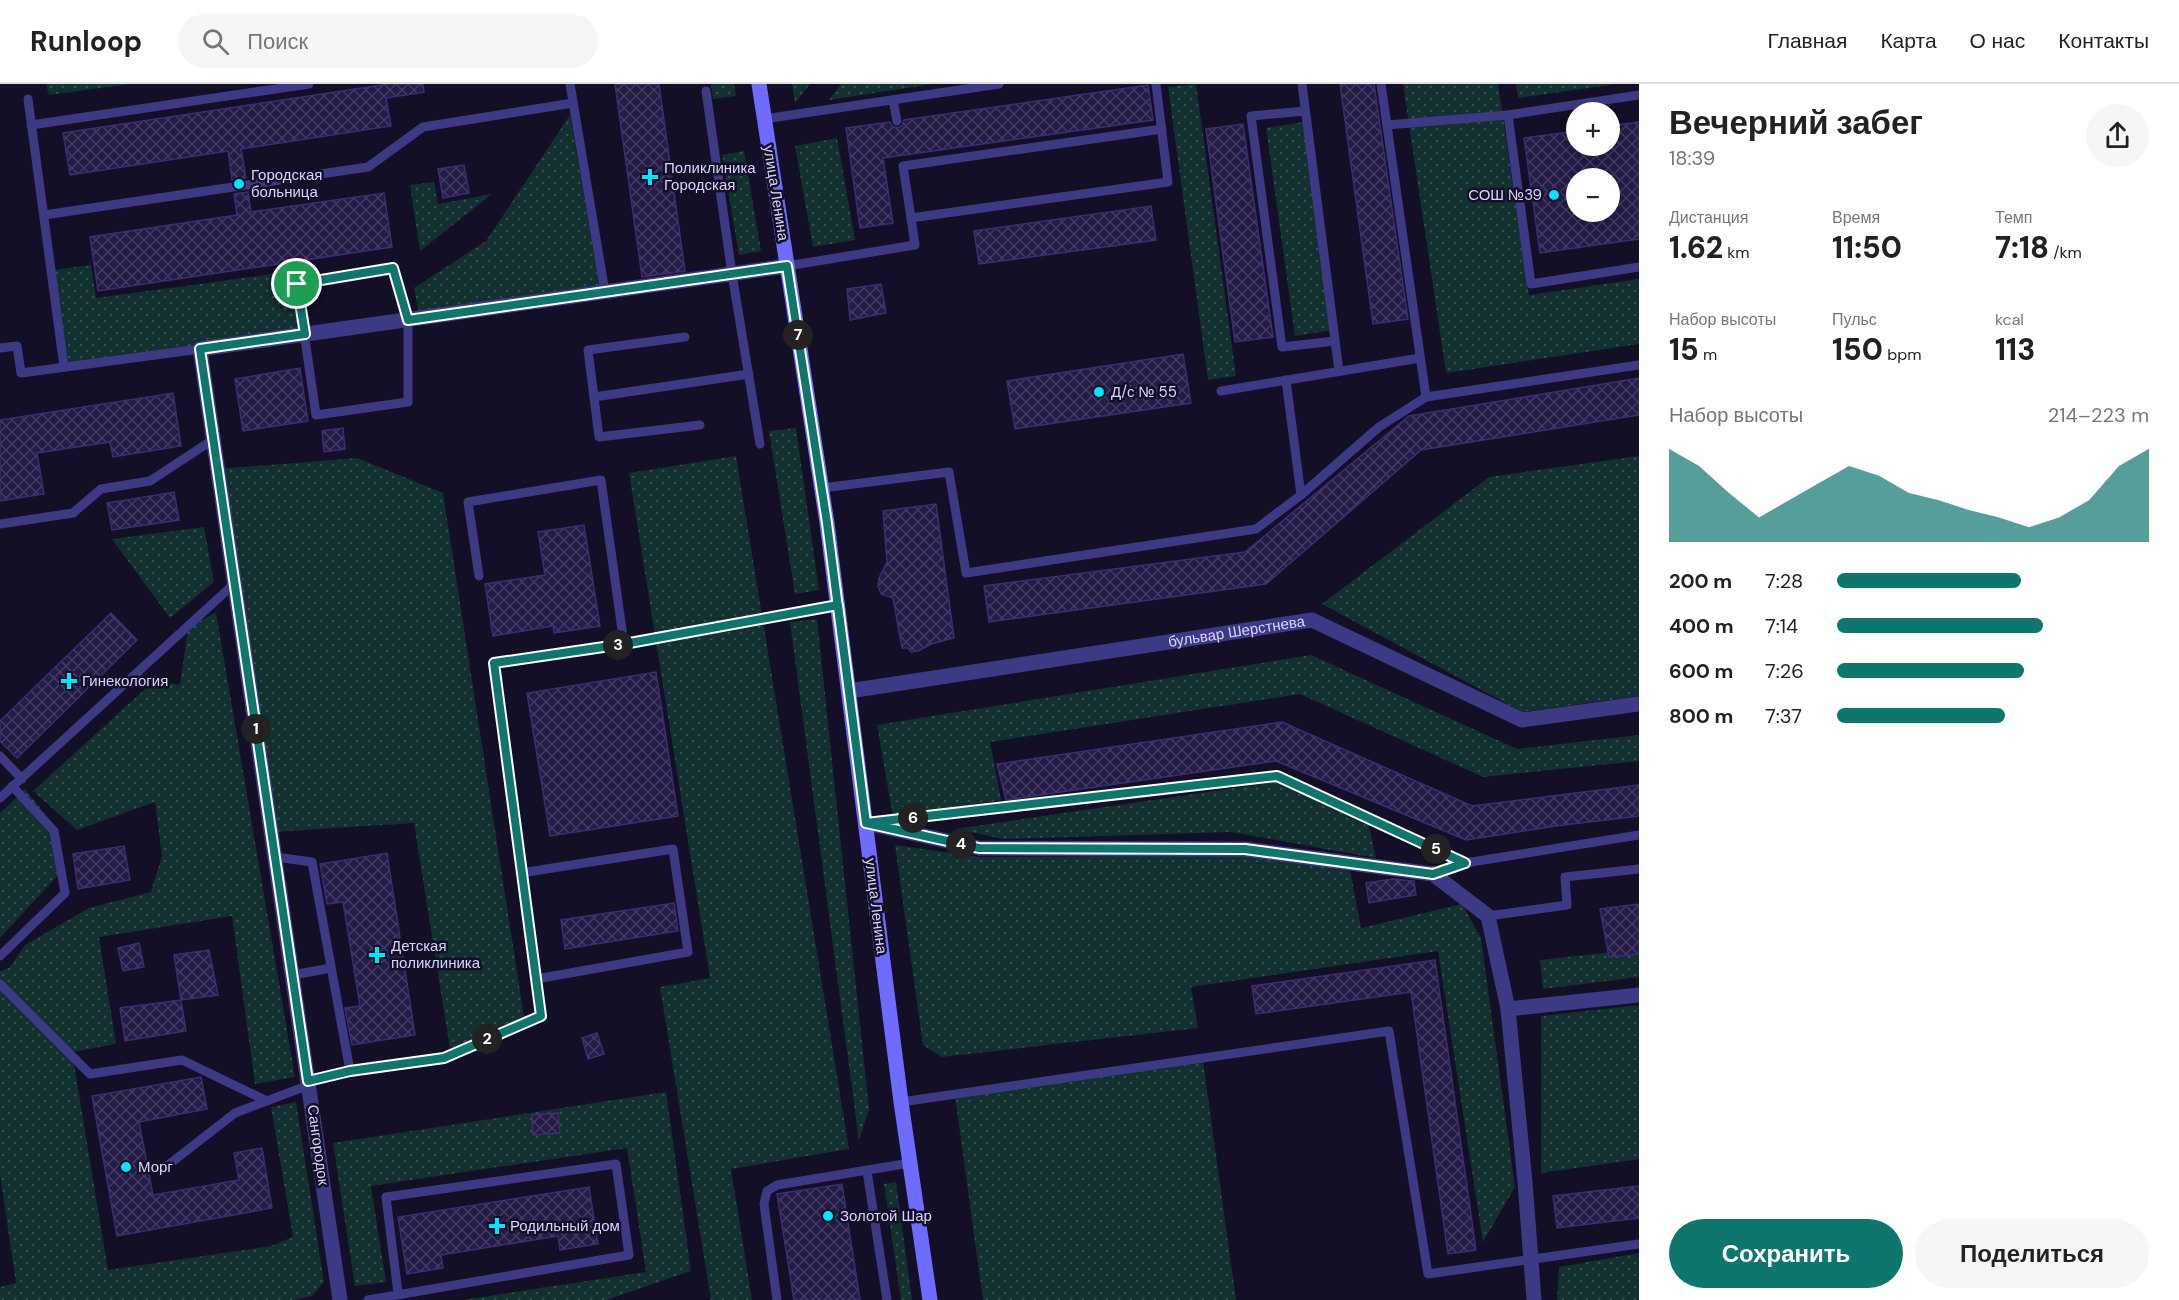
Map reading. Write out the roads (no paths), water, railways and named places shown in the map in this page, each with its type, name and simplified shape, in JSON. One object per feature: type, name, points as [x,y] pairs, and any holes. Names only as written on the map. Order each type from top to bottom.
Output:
[{"type":"main road","name":"улица Ленина","points":[[759,84],[822,488],[901,1102],[930,1300]]},
{"type":"street","points":[[200,349],[787,266]]},
{"type":"street","name":"Сангородок","points":[[200,349],[340,1300]]},
{"type":"street","name":"бульвар Шерстнева","points":[[849,691],[1312,620],[1522,720],[1639,704]]},
{"type":"street","points":[[866,823],[979,848],[1245,849],[1433,874],[1488,916],[1508,1009],[1534,1300]]},
{"type":"street","points":[[1508,1009],[1639,995]]},
{"type":"lane","points":[[31,125],[309,84]]},
{"type":"lane","points":[[570,84],[605,292]]},
{"type":"lane","points":[[764,120],[999,84]]},
{"type":"lane","points":[[911,218],[1168,182],[1156,84]]},
{"type":"lane","points":[[1302,84],[1339,371]]},
{"type":"lane","points":[[1381,84],[1426,397]]},
{"type":"lane","points":[[706,92],[732,274],[760,444]]},
{"type":"lane","points":[[1386,125],[1508,115],[1639,95]]},
{"type":"lane","points":[[28,99],[64,367]]},
{"type":"lane","points":[[893,100],[897,121]]},
{"type":"lane","points":[[44,215],[368,167],[423,127],[573,104]]},
{"type":"lane","points":[[1305,111],[1251,116],[1282,348],[1335,341]]},
{"type":"lane","points":[[1508,115],[1532,284],[1639,267]]},
{"type":"lane","points":[[903,166],[1162,129]]},
{"type":"lane","points":[[787,266],[915,245],[901,156]]},
{"type":"lane","points":[[393,268],[408,320],[408,402],[316,415],[305,334],[297,284],[393,268]]},
{"type":"lane","points":[[684,337],[588,350],[599,437],[700,424]]},
{"type":"lane","points":[[0,348],[17,346],[21,373],[200,349]]},
{"type":"lane","points":[[1221,391],[1420,358]]},
{"type":"lane","points":[[822,488],[949,472],[966,573],[1256,529],[1301,495],[1379,427],[1426,397],[1639,365]]},
{"type":"lane","points":[[594,397],[749,374]]},
{"type":"lane","points":[[1286,380],[1301,495]]},
{"type":"lane","points":[[0,524],[73,513],[101,489],[150,482],[214,439]]},
{"type":"lane","points":[[479,576],[468,502],[601,480],[624,644]]},
{"type":"lane","points":[[0,798],[235,583]]},
{"type":"lane","points":[[163,1169],[235,1113],[309,1083],[350,1071],[444,1058],[541,1016],[494,663],[624,644],[838,605]]},
{"type":"lane","points":[[0,756],[22,779]]},
{"type":"lane","points":[[866,823],[1277,776],[1465,863]]},
{"type":"lane","points":[[0,956],[65,893],[54,831],[12,786]]},
{"type":"lane","points":[[1433,874],[1465,863],[1639,835]]},
{"type":"lane","points":[[521,873],[673,849],[688,952],[536,979]]},
{"type":"lane","points":[[275,857],[312,862],[350,1071]]},
{"type":"lane","points":[[1488,916],[1567,905],[1565,877],[1639,869]]},
{"type":"lane","points":[[292,975],[331,968]]},
{"type":"lane","points":[[0,984],[90,1074],[182,1060],[267,1101]]},
{"type":"lane","points":[[901,1102],[1389,1031],[1428,1274],[1639,1244]]},
{"type":"lane","points":[[777,1300],[764,1204],[767,1191],[777,1185],[910,1163]]},
{"type":"lane","points":[[368,1300],[629,1255],[616,1164],[386,1197],[399,1293]]},
{"type":"lane","points":[[867,1170],[887,1300]]},
{"type":"place","name":"Поликлиника Городская","points":[[650,177]]},
{"type":"place","name":"Городская больница","points":[[239,184]]},
{"type":"place","name":"СОШ №39","points":[[1554,195]]},
{"type":"place","name":"Д/с № 55","points":[[1099,392]]},
{"type":"place","name":"Гинекология","points":[[69,681]]},
{"type":"place","name":"Детская поликлиника","points":[[377,955]]},
{"type":"place","name":"Морг","points":[[126,1167]]},
{"type":"place","name":"Золотой Шар","points":[[828,1216]]},
{"type":"place","name":"Родильный дом","points":[[497,1226]]}]
